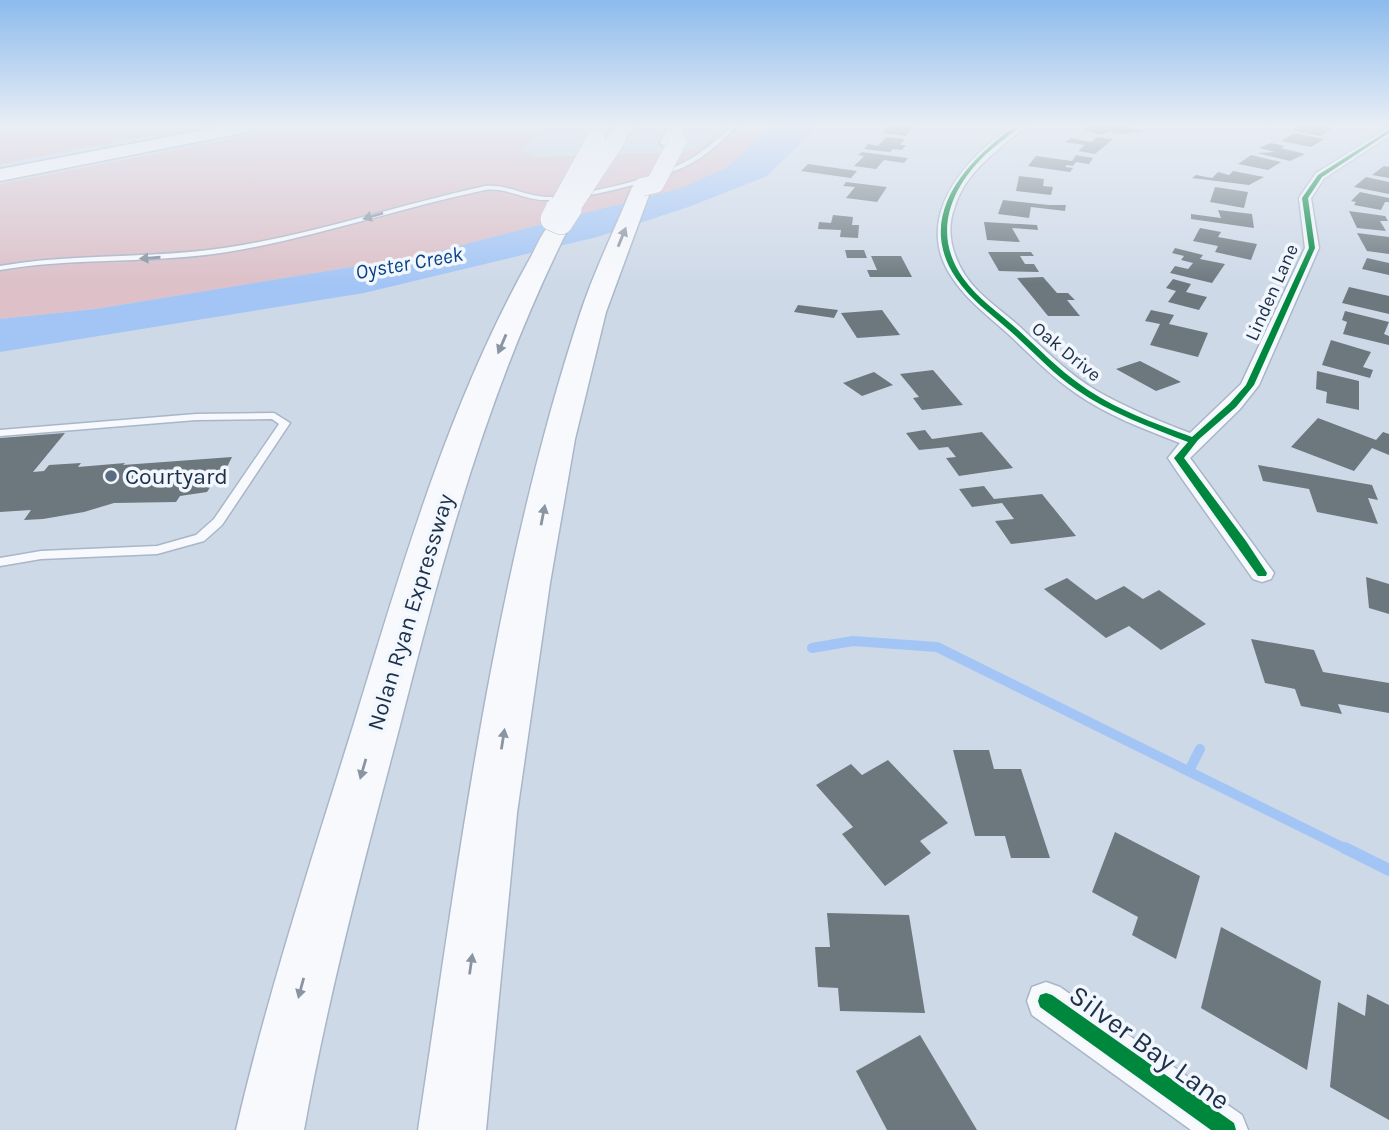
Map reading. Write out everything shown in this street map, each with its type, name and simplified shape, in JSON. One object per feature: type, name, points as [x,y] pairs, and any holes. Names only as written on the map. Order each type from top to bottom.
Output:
[{"type":"main road","points":[[561,223],[552,219],[574,178]]},
{"type":"main road","name":"Nolan Ryan Expressway","points":[[270,1130],[285,1052],[412,601],[461,442],[530,282],[561,223],[592,178]]},
{"type":"main road","points":[[452,1130],[491,813],[530,583],[559,439],[602,286],[642,187],[655,184],[658,178]]},
{"type":"main road","points":[[459,1130],[462,1032]]},
{"type":"main road","points":[[259,1130],[285,1052]]},
{"type":"street","name":"Oak Drive","points":[[965,178],[946,207],[942,222],[942,241],[950,263],[969,290],[1087,392],[1139,420],[1191,440]]},
{"type":"street","name":"Linden Lane","points":[[1191,440],[1237,405],[1250,385],[1312,248],[1305,198],[1318,178]]},
{"type":"street","points":[[1191,440],[1179,458],[1204,497],[1238,533],[1262,573]]},
{"type":"street","name":"Silver Bay Lane","points":[[1046,1001],[1227,1130]]},
{"type":"lane","points":[[0,268],[38,261],[192,255],[333,228],[423,201],[488,187],[518,190],[536,198],[563,197],[635,178]]},
{"type":"lane","points":[[0,433],[196,417],[274,416],[285,423],[218,522],[200,538],[157,550],[41,555],[0,562]]},
{"type":"shaded area","points":[[32,178],[704,178],[681,188],[424,255],[96,309],[0,319],[0,184]]},
{"type":"water","name":"Oyster Creek","points":[[704,178],[763,178],[691,206],[597,237],[364,293],[0,352],[0,319],[96,309],[424,255],[681,188]]},
{"type":"building","points":[[1019,178],[1044,179],[1043,186],[1053,187],[1051,195],[1016,191]]},
{"type":"building","points":[[1192,178],[1263,178],[1249,185]]},
{"type":"building","points":[[1365,178],[1369,178],[1389,182],[1389,194],[1354,187]]},
{"type":"building","points":[[846,182],[887,187],[877,202],[846,198],[855,187],[843,186]]},
{"type":"building","points":[[1215,187],[1248,192],[1244,208],[1210,202]]},
{"type":"building","points":[[1360,192],[1389,198],[1389,202],[1385,202],[1381,210],[1354,205],[1356,202],[1351,201]]},
{"type":"building","points":[[1003,200],[1066,205],[1065,211],[1031,207],[1029,218],[998,214]]},
{"type":"building","points":[[1218,210],[1252,214],[1254,228],[1191,219],[1191,214],[1221,218]]},
{"type":"building","points":[[1349,211],[1385,216],[1388,221],[1380,221],[1386,231],[1357,228]]},
{"type":"building","points":[[833,215],[853,217],[852,225],[859,225],[858,238],[840,237],[841,230],[818,229],[819,222],[831,223]]},
{"type":"building","points":[[984,222],[1037,225],[1038,230],[1012,228],[1020,242],[987,240]]},
{"type":"building","points":[[1200,228],[1221,232],[1218,237],[1257,244],[1251,260],[1215,252],[1218,246],[1193,241]]},
{"type":"building","points":[[1357,233],[1389,237],[1389,254],[1367,251]]},
{"type":"building","points":[[1175,248],[1203,255],[1200,259],[1225,264],[1212,283],[1170,273],[1175,266],[1188,269],[1193,263],[1181,260],[1184,256],[1172,253]]},
{"type":"building","points":[[845,250],[864,250],[867,258],[847,258]]},
{"type":"building","points":[[988,252],[1031,252],[1034,256],[1020,256],[1025,264],[1034,264],[1039,272],[999,271]]},
{"type":"building","points":[[871,256],[901,256],[912,277],[870,277],[867,270],[877,270]]},
{"type":"building","points":[[1367,258],[1389,263],[1389,275],[1362,269]]},
{"type":"building","points":[[1043,277],[1057,293],[1068,293],[1075,300],[1067,300],[1080,316],[1048,316],[1017,278]]},
{"type":"building","points":[[1173,279],[1191,284],[1186,292],[1207,297],[1199,310],[1168,302],[1176,291],[1166,288]]},
{"type":"building","points":[[1349,287],[1389,296],[1389,314],[1342,303]]},
{"type":"building","points":[[798,305],[838,310],[834,318],[794,312]]},
{"type":"building","points":[[882,310],[900,335],[857,338],[841,313]]},
{"type":"building","points":[[1151,310],[1174,315],[1169,324],[1208,333],[1198,357],[1150,345],[1160,324],[1145,321]]},
{"type":"building","points":[[1345,311],[1389,322],[1384,334],[1389,336],[1389,345],[1343,334],[1347,322],[1342,320]]},
{"type":"building","points":[[1331,340],[1371,352],[1363,367],[1373,370],[1370,378],[1322,365]]},
{"type":"building","points":[[1140,361],[1181,382],[1156,391],[1116,369]]},
{"type":"building","points":[[933,370],[963,405],[922,410],[913,398],[919,397],[900,374]]},
{"type":"building","points":[[1317,371],[1359,381],[1359,410],[1326,403],[1327,392],[1316,389]]},
{"type":"building","points":[[874,372],[893,385],[862,396],[843,383]]},
{"type":"building","points":[[1318,418],[1376,440],[1383,432],[1389,434],[1389,455],[1372,448],[1354,471],[1291,447]]},
{"type":"building","points":[[925,430],[932,439],[982,432],[1013,468],[959,476],[946,458],[956,457],[948,447],[919,450],[906,433]]},
{"type":"building","name":"Courtyard","points":[[65,433],[33,472],[44,471],[49,465],[81,463],[78,467],[232,457],[220,481],[214,481],[207,492],[180,496],[176,502],[114,503],[84,512],[43,519],[24,520],[31,510],[0,512],[0,438]]},
{"type":"building","points":[[1258,465],[1372,485],[1378,500],[1368,498],[1378,524],[1317,512],[1309,489],[1263,481]]},
{"type":"building","points":[[984,486],[994,499],[1042,494],[1076,536],[1011,544],[995,521],[1014,519],[1002,503],[972,507],[959,489]]},
{"type":"building","points":[[1366,577],[1389,584],[1389,614],[1369,608]]},
{"type":"building","points":[[1067,578],[1096,600],[1124,586],[1143,599],[1159,590],[1206,624],[1161,650],[1129,626],[1106,638],[1044,589]]},
{"type":"building","points":[[1251,639],[1314,650],[1323,672],[1389,683],[1389,713],[1338,704],[1342,714],[1301,706],[1295,689],[1265,683]]},
{"type":"building","points":[[953,750],[989,750],[994,769],[1021,769],[1050,858],[1011,858],[1005,836],[975,836]]},
{"type":"building","points":[[888,760],[948,823],[920,841],[931,853],[885,886],[842,834],[853,827],[816,785],[851,764],[862,775]]},
{"type":"building","points":[[1115,832],[1200,876],[1176,959],[1132,935],[1138,917],[1092,892]]},
{"type":"building","points":[[827,913],[909,915],[925,1013],[840,1011],[838,988],[818,987],[815,947],[830,947]]},
{"type":"building","points":[[1221,927],[1321,981],[1307,1070],[1201,1008]]},
{"type":"building","points":[[1367,994],[1389,1005],[1389,1120],[1330,1087],[1338,1002],[1365,1016]]},
{"type":"building","points":[[920,1035],[977,1130],[887,1130],[856,1071]]},
{"type":"waterway","points":[[812,648],[853,641],[937,647],[1348,850]]},
{"type":"waterway","points":[[1189,771],[1200,749]]},
{"type":"waterway","points":[[1345,848],[1389,870]]},
{"type":"cycle path","points":[[963,178],[946,210],[943,232],[947,254],[958,276],[970,290],[1079,387],[1126,413],[1191,440]]},
{"type":"cycle path","points":[[1262,573],[1179,458],[1250,385],[1312,248],[1305,198],[1319,178]]},
{"type":"cycle path","points":[[1046,1001],[1227,1130]]},
{"type":"place","name":"Courtyard","points":[[111,476]]}]
